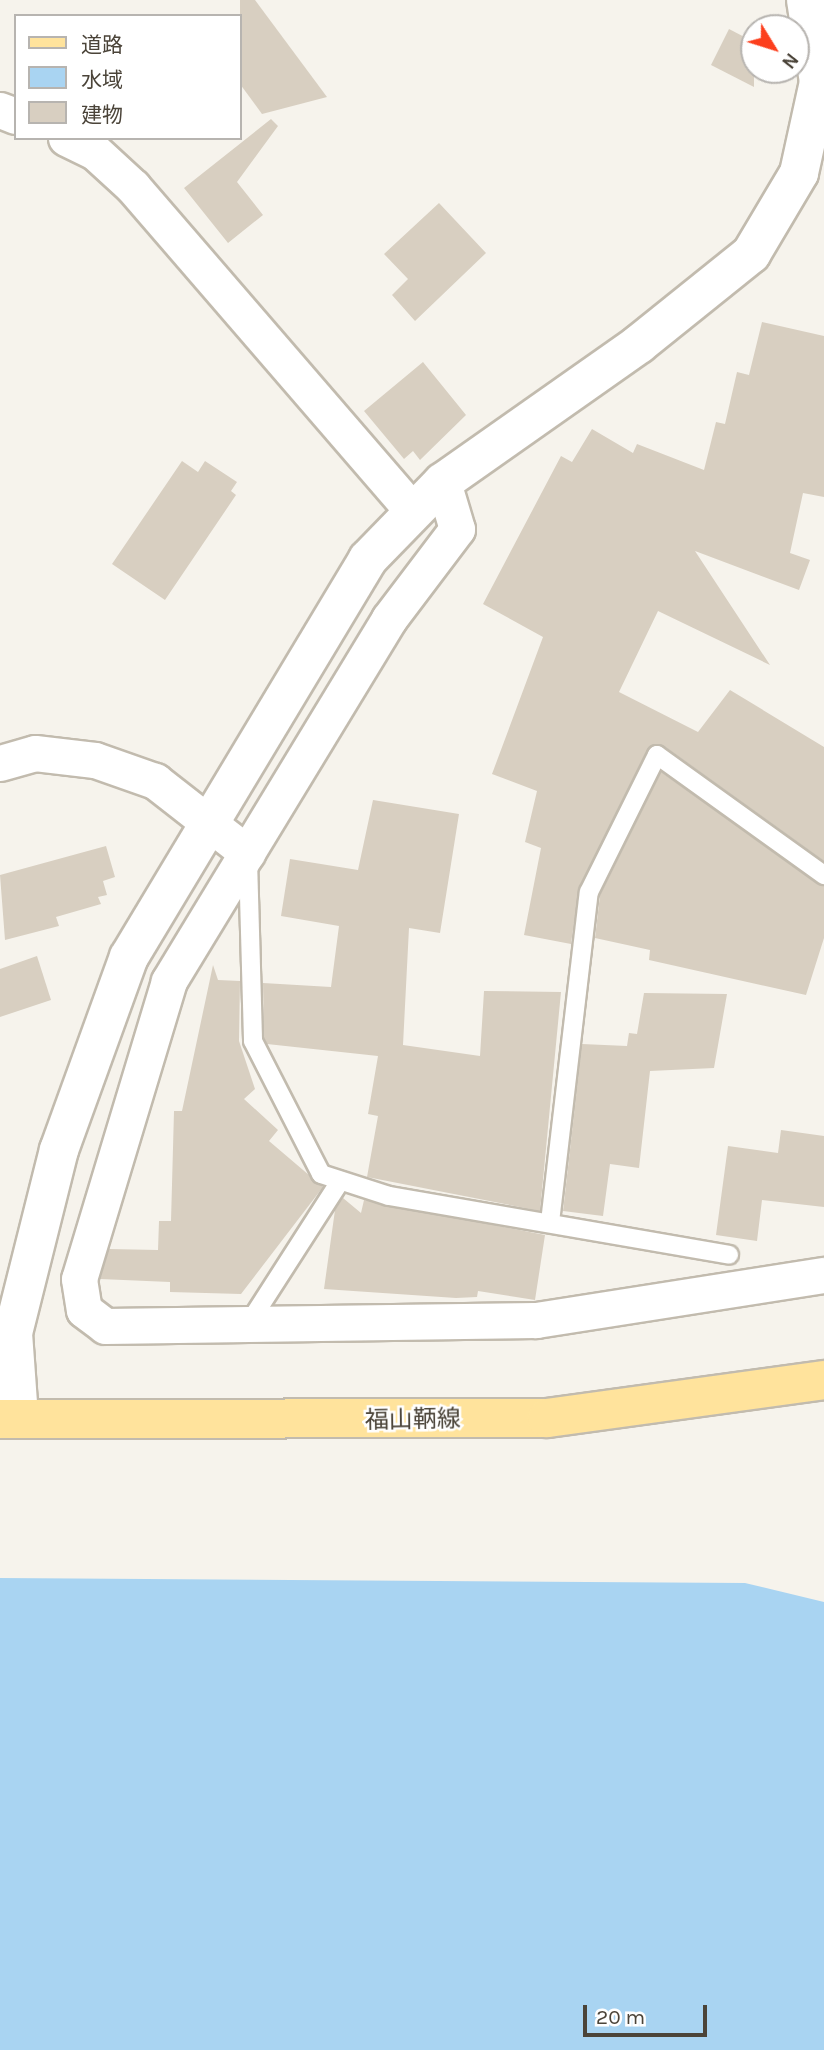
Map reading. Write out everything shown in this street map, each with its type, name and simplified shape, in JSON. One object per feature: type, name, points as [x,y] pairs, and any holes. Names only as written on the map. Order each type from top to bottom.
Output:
[{"type":"main road","name":"福山鞆線","points":[[10,1418],[547,1418],[824,1380]]},
{"type":"street","points":[[10,1418],[13,1333],[59,1150],[129,957],[209,818],[368,559],[412,510],[443,482],[639,344],[751,254],[812,174],[819,82],[806,0]]},
{"type":"street","points":[[70,140],[95,152],[133,187],[412,510]]},
{"type":"street","points":[[443,482],[457,528],[388,619],[169,981],[79,1279],[84,1310],[104,1326],[536,1320],[824,1275]]},
{"type":"street","points":[[0,762],[35,753],[95,760],[155,781],[209,818],[247,853]]},
{"type":"lane","points":[[550,1222],[589,892],[657,755],[824,875]]},
{"type":"lane","points":[[247,853],[253,1041],[321,1174],[389,1196],[729,1255]]},
{"type":"lane","points":[[249,1322],[340,1181]]},
{"type":"water","points":[[0,1578],[745,1583],[824,1602],[824,2050],[0,2050]]},
{"type":"building","points":[[240,0],[255,0],[327,97],[262,114],[242,87]]},
{"type":"building","points":[[729,29],[740,35],[740,80],[711,65]]},
{"type":"building","points":[[271,119],[278,126],[237,182],[263,215],[228,243],[184,188]]},
{"type":"building","points":[[439,203],[486,253],[415,321],[392,295],[408,279],[384,254]]},
{"type":"building","points":[[762,322],[824,336],[824,497],[803,493],[790,553],[810,560],[799,590],[695,551],[770,665],[658,611],[619,692],[698,732],[730,690],[824,747],[824,861],[664,746],[652,745],[579,887],[571,944],[524,935],[541,848],[525,842],[537,791],[492,774],[543,637],[483,604],[561,456],[572,462],[592,429],[633,453],[637,444],[704,470],[716,422],[725,424],[737,372],[749,375]]},
{"type":"building","points":[[423,362],[466,415],[420,460],[413,451],[404,459],[364,411]]},
{"type":"building","points":[[182,461],[198,472],[205,461],[237,482],[231,491],[236,495],[165,600],[112,564]]},
{"type":"building","points":[[661,772],[824,886],[824,938],[806,995],[649,960],[650,950],[595,938],[600,895]]},
{"type":"building","points":[[373,800],[459,814],[440,933],[409,928],[403,1045],[480,1056],[484,991],[561,992],[540,1211],[367,1177],[378,1116],[368,1114],[378,1056],[267,1044],[264,1038],[263,983],[331,987],[339,926],[281,916],[290,859],[358,870]]},
{"type":"building","points":[[106,846],[115,877],[103,881],[107,895],[98,897],[101,904],[56,917],[59,926],[5,940],[0,875]]},
{"type":"building","points":[[37,956],[51,1000],[0,1017],[0,969]]},
{"type":"building","points":[[213,965],[218,980],[240,981],[239,1041],[255,1089],[244,1099],[278,1130],[269,1141],[323,1187],[241,1294],[170,1292],[170,1282],[100,1279],[109,1249],[158,1250],[159,1221],[171,1221],[174,1111],[182,1111]]},
{"type":"building","points":[[644,993],[727,994],[714,1068],[650,1071],[639,1168],[610,1164],[603,1216],[563,1211],[582,1044],[627,1046],[629,1033],[637,1034]]},
{"type":"building","points":[[781,1130],[824,1136],[824,1207],[762,1200],[757,1241],[716,1235],[728,1146],[778,1153]]},
{"type":"building","points":[[343,1198],[361,1213],[364,1200],[545,1235],[535,1300],[478,1291],[477,1297],[456,1298],[324,1289],[335,1210]]}]
